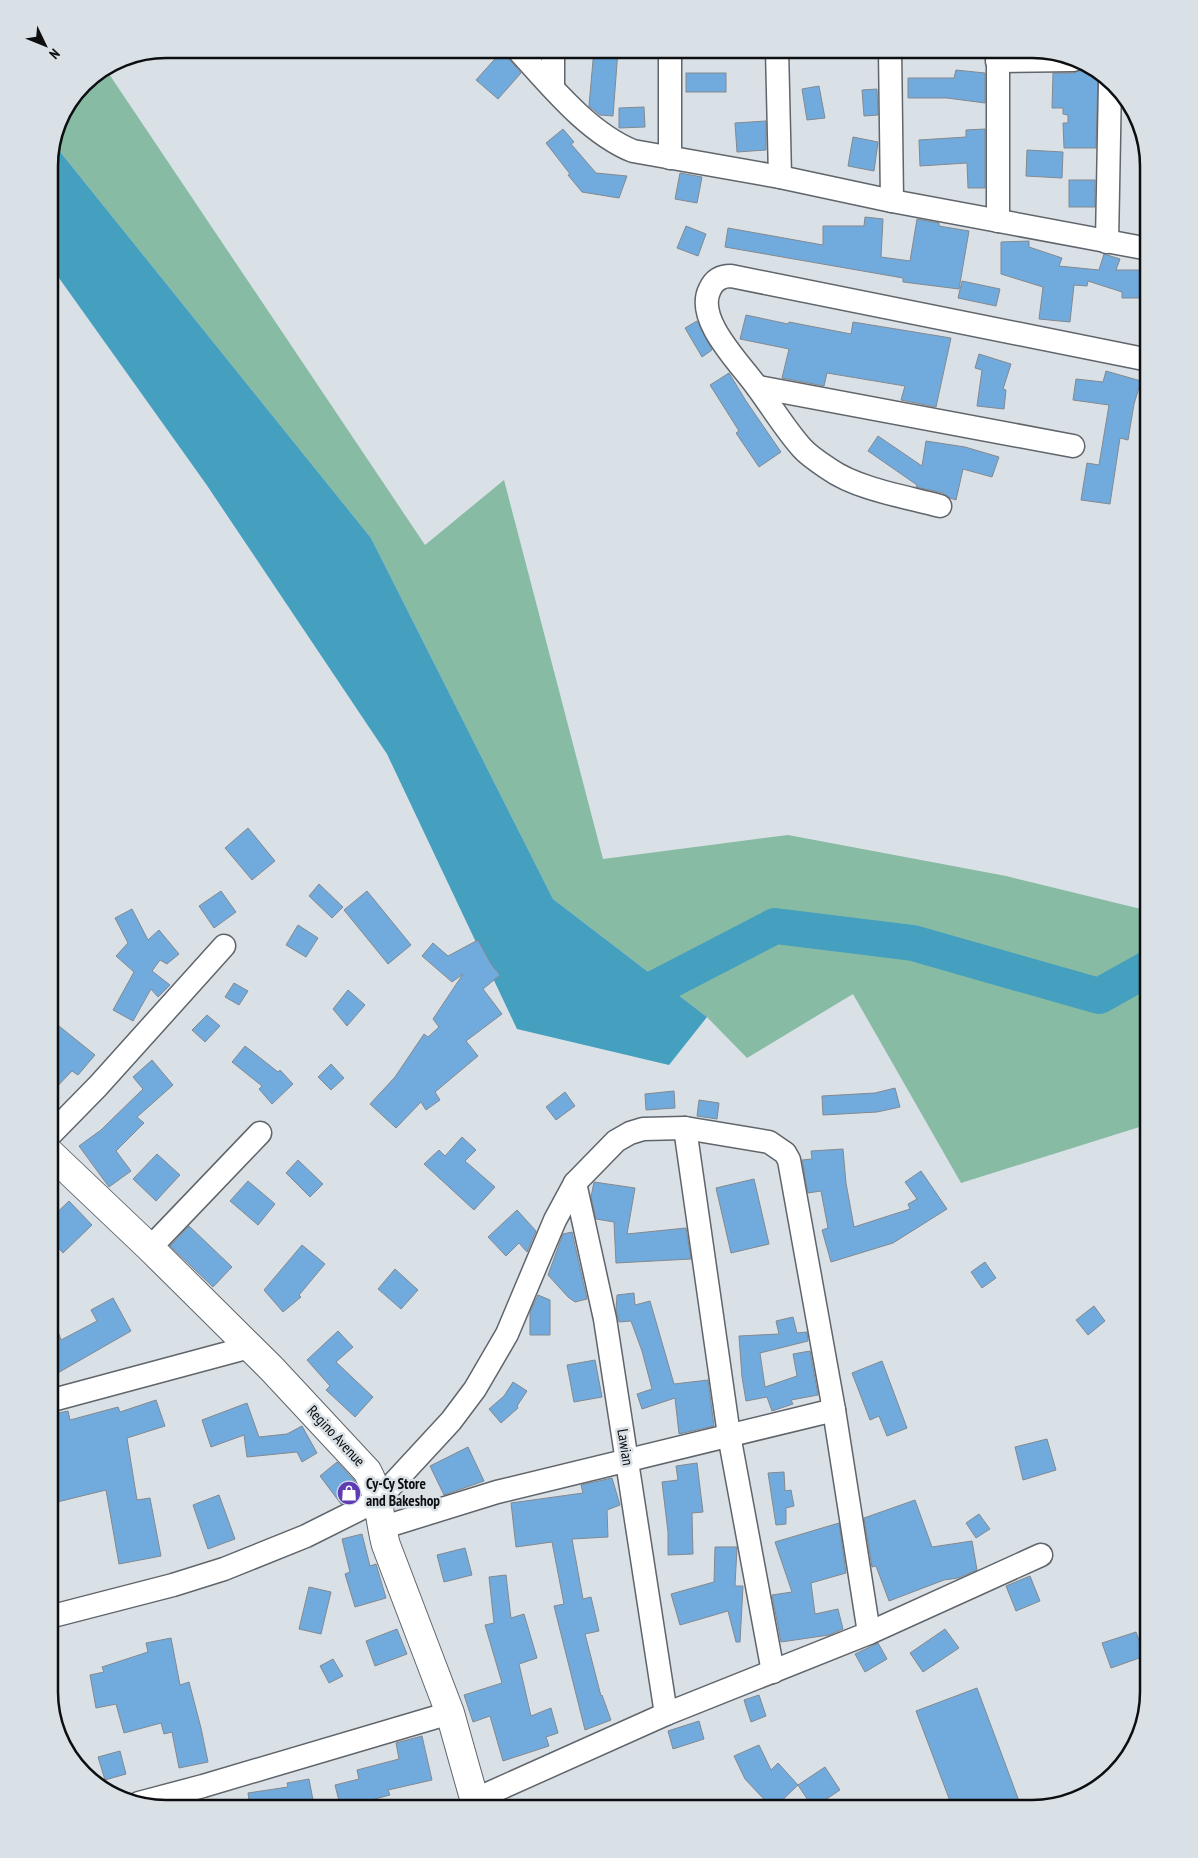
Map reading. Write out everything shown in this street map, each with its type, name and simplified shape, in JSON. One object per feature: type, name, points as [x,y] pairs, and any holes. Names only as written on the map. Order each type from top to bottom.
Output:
[{"type":"street","points":[[525,58],[553,88],[599,132],[616,144],[633,151],[780,177],[892,201],[1140,248]]},
{"type":"street","points":[[553,58],[553,88]]},
{"type":"street","points":[[670,58],[670,158]]},
{"type":"street","points":[[777,58],[780,177]]},
{"type":"street","points":[[890,58],[892,201]]},
{"type":"street","points":[[998,58],[998,221]]},
{"type":"street","points":[[1107,242],[1110,90]]},
{"type":"street","points":[[940,506],[859,484],[830,471],[803,450],[711,324],[708,313],[707,293],[712,285],[724,276],[731,276],[1140,358]]},
{"type":"street","points":[[758,387],[1073,446]]},
{"type":"street","points":[[57,1127],[92,1092],[224,946]]},
{"type":"street","points":[[685,1128],[729,1436],[773,1672]]},
{"type":"street","points":[[57,1615],[173,1585],[224,1569],[306,1536],[378,1500],[451,1421],[491,1364],[507,1334],[555,1220],[575,1183],[603,1152],[616,1141],[630,1133],[643,1129],[685,1128],[769,1142],[784,1152],[789,1160],[834,1410],[869,1632]]},
{"type":"street","points":[[150,1248],[260,1133]]},
{"type":"street","name":"Regino Avenue","points":[[57,1160],[250,1347],[367,1470],[374,1483],[381,1528],[386,1545],[450,1713],[474,1800]]},
{"type":"street","name":"Lawian","points":[[575,1183],[605,1319],[666,1714]]},
{"type":"street","points":[[57,1399],[250,1347]]},
{"type":"street","points":[[381,1528],[497,1492],[834,1410]]},
{"type":"street","points":[[485,1800],[666,1714],[869,1632],[1040,1556]]},
{"type":"street","points":[[151,1799],[203,1786],[450,1713]]},
{"type":"green space","points":[[109,74],[425,545],[504,480],[603,859],[788,835],[1006,876],[1140,909],[1140,1127],[961,1183],[853,994],[747,1058],[707,1017],[553,899],[371,538],[58,150],[66,124],[80,100],[94,84]]},
{"type":"water","points":[[58,150],[371,538],[553,899],[707,1017],[669,1065],[517,1029],[387,754],[206,484],[58,277]]},
{"type":"building","points":[[496,58],[508,58],[521,73],[498,99],[476,80]]},
{"type":"building","points":[[593,58],[617,58],[613,116],[600,115],[589,106]]},
{"type":"building","points":[[956,70],[985,73],[985,103],[947,98],[908,98],[908,78],[954,78]]},
{"type":"building","points":[[1082,70],[1098,80],[1096,148],[1064,148],[1063,123],[1068,123],[1068,115],[1063,114],[1063,108],[1052,108],[1053,73],[1073,73]]},
{"type":"building","points":[[686,73],[726,73],[726,92],[686,92]]},
{"type":"building","points":[[819,86],[825,118],[807,120],[802,89]]},
{"type":"building","points":[[877,89],[878,115],[864,116],[862,90]]},
{"type":"building","points":[[644,107],[645,127],[619,128],[619,108]]},
{"type":"building","points":[[766,121],[766,150],[737,152],[735,123]]},
{"type":"building","points":[[563,129],[574,142],[571,144],[596,173],[627,176],[619,198],[582,192],[568,175],[570,174],[546,143]]},
{"type":"building","points":[[985,129],[985,188],[968,188],[967,163],[920,166],[919,140],[966,137],[966,130]]},
{"type":"building","points":[[853,137],[878,142],[874,171],[848,166]]},
{"type":"building","points":[[1027,150],[1063,152],[1062,178],[1026,176]]},
{"type":"building","points":[[680,173],[702,177],[697,203],[675,199]]},
{"type":"building","points":[[1069,180],[1095,180],[1095,207],[1069,207]]},
{"type":"building","points":[[865,217],[883,219],[881,257],[910,261],[917,219],[939,223],[939,226],[969,231],[959,289],[903,282],[903,278],[725,247],[728,228],[823,245],[823,226],[864,226]]},
{"type":"building","points":[[686,226],[706,234],[698,256],[677,248]]},
{"type":"building","points":[[1029,241],[1029,247],[1062,258],[1059,266],[1099,270],[1104,254],[1120,259],[1116,270],[1140,270],[1140,298],[1122,298],[1122,292],[1088,281],[1087,286],[1074,285],[1070,322],[1039,319],[1043,287],[1001,274],[1001,242]]},
{"type":"building","points":[[962,281],[1000,289],[996,306],[958,298]]},
{"type":"building","points":[[746,315],[851,334],[853,322],[951,338],[936,407],[901,400],[905,386],[827,373],[824,386],[782,378],[789,349],[740,339]]},
{"type":"building","points":[[697,321],[712,350],[702,357],[685,328]]},
{"type":"building","points":[[979,354],[1011,364],[1003,389],[1006,390],[1004,409],[977,406],[982,370],[975,368]]},
{"type":"building","points":[[1106,371],[1140,381],[1128,440],[1120,438],[1110,504],[1081,500],[1087,463],[1099,465],[1109,405],[1073,400],[1076,379],[1103,382]]},
{"type":"building","points":[[729,373],[781,452],[759,467],[736,433],[739,431],[710,385]]},
{"type":"building","points":[[878,436],[922,466],[926,441],[965,447],[999,457],[992,477],[963,469],[956,500],[943,493],[916,487],[917,485],[868,451]]},
{"type":"building","points":[[248,828],[275,861],[252,880],[225,848]]},
{"type":"building","points":[[319,884],[343,907],[332,918],[309,896]]},
{"type":"building","points":[[221,891],[236,912],[214,928],[199,906]]},
{"type":"building","points":[[367,891],[411,945],[388,964],[344,910]]},
{"type":"building","points":[[132,909],[148,940],[159,930],[179,954],[167,964],[160,960],[152,971],[170,985],[158,997],[151,989],[133,1021],[113,1010],[134,972],[116,956],[128,943],[115,918]]},
{"type":"building","points":[[298,925],[318,938],[306,957],[286,945]]},
{"type":"building","points":[[478,940],[491,964],[500,975],[483,989],[502,1014],[466,1041],[478,1056],[435,1092],[440,1100],[426,1110],[421,1102],[396,1128],[370,1104],[395,1077],[424,1034],[428,1037],[439,1027],[433,1019],[463,974],[452,982],[422,956],[433,943],[448,956]]},
{"type":"building","points":[[234,983],[248,991],[239,1005],[225,997]]},
{"type":"building","points":[[348,990],[365,1005],[347,1026],[333,1009]]},
{"type":"building","points":[[207,1015],[220,1026],[205,1042],[192,1030]]},
{"type":"building","points":[[57,1025],[95,1055],[78,1075],[72,1071],[57,1086]]},
{"type":"building","points":[[245,1046],[278,1072],[280,1070],[293,1084],[272,1104],[259,1089],[262,1086],[232,1062]]},
{"type":"building","points":[[152,1060],[173,1085],[137,1117],[144,1123],[116,1151],[131,1171],[109,1187],[79,1146],[101,1130],[143,1089],[133,1077]]},
{"type":"building","points":[[331,1064],[344,1078],[331,1090],[318,1077]]},
{"type":"building","points":[[895,1088],[900,1107],[877,1112],[823,1115],[822,1096],[875,1093]]},
{"type":"building","points":[[674,1091],[675,1108],[646,1110],[645,1094]]},
{"type":"building","points":[[565,1092],[575,1106],[556,1120],[546,1107]]},
{"type":"building","points":[[699,1100],[719,1103],[717,1119],[697,1116]]},
{"type":"building","points":[[462,1137],[476,1150],[465,1161],[495,1187],[474,1210],[424,1164],[439,1150],[445,1156]]},
{"type":"building","points":[[843,1149],[846,1183],[854,1227],[910,1209],[908,1204],[917,1199],[905,1182],[921,1171],[947,1209],[893,1243],[831,1262],[822,1230],[828,1228],[821,1191],[808,1193],[802,1160],[812,1159],[811,1151]]},
{"type":"building","points":[[157,1154],[180,1175],[156,1201],[133,1179]]},
{"type":"building","points":[[298,1160],[323,1184],[310,1197],[286,1173]]},
{"type":"building","points":[[754,1179],[769,1244],[731,1253],[716,1188]]},
{"type":"building","points":[[248,1181],[275,1204],[258,1225],[230,1201]]},
{"type":"building","points":[[594,1182],[635,1188],[627,1234],[686,1228],[691,1259],[616,1263],[614,1222],[596,1219],[591,1197]]},
{"type":"building","points":[[69,1201],[92,1225],[63,1253],[57,1247],[57,1212]]},
{"type":"building","points":[[517,1210],[536,1231],[527,1252],[519,1243],[506,1256],[488,1237]]},
{"type":"building","points":[[189,1226],[232,1267],[213,1287],[170,1246]]},
{"type":"building","points":[[572,1232],[587,1299],[575,1302],[548,1275],[563,1234]]},
{"type":"building","points":[[302,1245],[325,1264],[299,1295],[301,1297],[283,1312],[264,1290]]},
{"type":"building","points":[[985,1262],[996,1278],[982,1288],[971,1272]]},
{"type":"building","points":[[395,1269],[418,1290],[401,1309],[378,1289]]},
{"type":"building","points":[[634,1293],[635,1305],[650,1301],[674,1384],[708,1380],[714,1426],[679,1434],[675,1398],[642,1409],[637,1394],[652,1389],[642,1351],[631,1321],[619,1322],[616,1310],[617,1295]]},
{"type":"building","points":[[538,1295],[550,1300],[550,1335],[530,1335],[530,1312]]},
{"type":"building","points":[[113,1298],[131,1331],[57,1373],[57,1329],[61,1340],[97,1321],[91,1310]]},
{"type":"building","points":[[1094,1306],[1105,1321],[1088,1335],[1076,1320]]},
{"type":"building","points":[[793,1317],[797,1333],[807,1332],[808,1341],[760,1353],[765,1387],[797,1376],[793,1354],[810,1351],[818,1395],[791,1400],[793,1404],[772,1411],[767,1397],[746,1401],[739,1336],[779,1334],[776,1321]]},
{"type":"building","points":[[338,1331],[353,1347],[336,1362],[373,1397],[355,1417],[326,1390],[330,1386],[307,1360]]},
{"type":"building","points":[[595,1360],[602,1397],[574,1402],[567,1365]]},
{"type":"building","points":[[882,1361],[907,1428],[887,1436],[879,1416],[870,1420],[852,1373]]},
{"type":"building","points":[[513,1382],[527,1391],[517,1406],[518,1408],[501,1423],[489,1409],[504,1396]]},
{"type":"building","points":[[156,1400],[165,1426],[127,1438],[137,1500],[150,1498],[161,1556],[119,1564],[106,1490],[57,1502],[57,1413],[68,1411],[70,1420],[118,1407],[120,1412]]},
{"type":"building","points":[[247,1403],[259,1437],[287,1434],[302,1426],[317,1453],[302,1462],[297,1452],[247,1457],[244,1435],[211,1447],[202,1420]]},
{"type":"building","points":[[1047,1439],[1056,1470],[1023,1480],[1015,1447]]},
{"type":"building","points":[[468,1447],[484,1481],[444,1495],[430,1466]]},
{"type":"building","points":[[337,1462],[354,1480],[360,1494],[341,1504],[320,1476]]},
{"type":"building","points":[[697,1463],[703,1512],[692,1513],[693,1554],[668,1555],[668,1532],[662,1482],[678,1480],[676,1466]]},
{"type":"building","points":[[784,1472],[785,1491],[791,1490],[794,1506],[786,1508],[786,1524],[776,1525],[768,1473]]},
{"type":"building","points":[[612,1478],[620,1505],[607,1510],[608,1537],[572,1539],[583,1599],[591,1597],[599,1631],[585,1634],[601,1696],[611,1720],[585,1730],[554,1606],[564,1604],[552,1542],[516,1547],[511,1503],[583,1493],[581,1485]]},
{"type":"building","points":[[219,1495],[235,1539],[208,1549],[193,1505]]},
{"type":"building","points":[[915,1500],[932,1547],[972,1541],[977,1570],[958,1578],[944,1580],[889,1601],[876,1566],[872,1567],[864,1518]]},
{"type":"building","points":[[979,1514],[990,1529],[976,1538],[966,1523]]},
{"type":"building","points":[[839,1523],[846,1573],[811,1583],[815,1614],[838,1609],[843,1629],[829,1635],[781,1642],[772,1595],[792,1592],[775,1542]]},
{"type":"building","points":[[362,1534],[370,1566],[376,1564],[386,1598],[355,1607],[345,1574],[350,1572],[342,1539]]},
{"type":"building","points":[[715,1547],[737,1547],[735,1586],[743,1586],[740,1642],[736,1642],[728,1611],[680,1625],[671,1594],[714,1582]]},
{"type":"building","points":[[465,1548],[472,1575],[444,1582],[437,1555]]},
{"type":"building","points":[[506,1575],[511,1618],[524,1614],[537,1658],[519,1664],[531,1716],[551,1708],[558,1733],[546,1737],[549,1746],[503,1761],[490,1716],[473,1722],[464,1695],[502,1683],[485,1625],[494,1623],[489,1577]]},
{"type":"building","points":[[1030,1576],[1040,1601],[1016,1611],[1006,1586]]},
{"type":"building","points":[[309,1587],[331,1592],[321,1634],[299,1629]]},
{"type":"building","points":[[397,1629],[407,1654],[375,1666],[366,1641]]},
{"type":"building","points":[[945,1629],[959,1648],[923,1672],[910,1653]]},
{"type":"building","points":[[1136,1632],[1140,1643],[1140,1658],[1111,1668],[1102,1643]]},
{"type":"building","points":[[171,1638],[180,1685],[189,1682],[208,1762],[179,1768],[172,1732],[164,1734],[161,1723],[124,1733],[116,1704],[96,1708],[90,1675],[104,1672],[102,1667],[148,1652],[146,1643]]},
{"type":"building","points":[[878,1643],[887,1659],[865,1672],[855,1654]]},
{"type":"building","points":[[333,1659],[343,1676],[329,1683],[320,1666]]},
{"type":"building","points":[[977,1688],[1019,1800],[950,1800],[916,1711]]},
{"type":"building","points":[[759,1695],[766,1716],[751,1722],[744,1700]]},
{"type":"building","points":[[699,1721],[704,1739],[673,1749],[668,1731]]},
{"type":"building","points":[[422,1736],[432,1780],[388,1790],[390,1795],[371,1800],[339,1800],[335,1785],[359,1779],[357,1770],[399,1759],[396,1743]]},
{"type":"building","points":[[759,1745],[771,1770],[778,1763],[798,1785],[782,1800],[765,1800],[745,1779],[734,1756]]},
{"type":"building","points":[[120,1751],[126,1774],[105,1780],[98,1757]]},
{"type":"building","points":[[825,1767],[840,1790],[825,1800],[808,1800],[798,1785]]},
{"type":"building","points":[[309,1779],[313,1800],[249,1800],[248,1793],[288,1787],[287,1783]]},
{"type":"waterway","points":[[619,1007],[775,926],[913,943],[1099,996],[1140,973]]},
{"type":"place","name":"Cy-Cy Store and Bakeshop","points":[[349,1493]]}]
